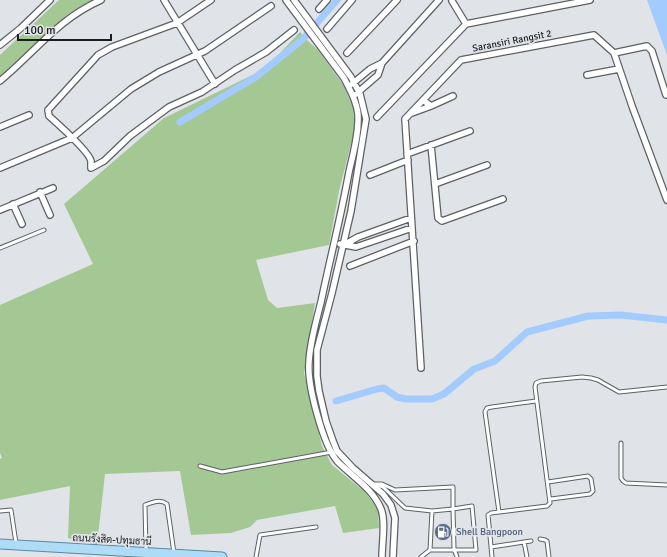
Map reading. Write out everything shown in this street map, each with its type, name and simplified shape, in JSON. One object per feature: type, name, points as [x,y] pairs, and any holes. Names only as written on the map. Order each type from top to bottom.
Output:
[{"type":"main road","name":"ถนนรังสิต-ปทุมธานี","points":[[0,544],[222,557]]},
{"type":"street","points":[[1,42],[21,28],[50,0]]},
{"type":"street","points":[[0,81],[53,30],[85,7],[101,0]]},
{"type":"street","points":[[164,0],[214,84]]},
{"type":"street","points":[[211,0],[177,22],[112,47],[98,55],[48,110],[50,116],[89,158],[91,168],[104,161],[130,136],[169,107],[202,92],[266,52],[294,30]]},
{"type":"street","points":[[286,0],[322,38],[354,82],[359,92],[366,119],[354,193],[343,245],[317,350],[317,376],[326,421],[332,442],[337,451],[352,467],[383,494],[391,505],[395,518],[393,557]]},
{"type":"street","points":[[294,0],[318,42],[344,78],[357,107],[358,128],[310,351],[308,372],[314,402],[323,432],[332,452],[337,461],[373,495],[382,510],[382,557]]},
{"type":"street","points":[[319,8],[327,0]]},
{"type":"street","points":[[327,29],[352,0]]},
{"type":"street","points":[[348,53],[397,0]]},
{"type":"street","points":[[377,117],[466,24],[590,0]]},
{"type":"street","points":[[349,87],[370,69],[382,64],[446,1],[466,24]]},
{"type":"street","points":[[0,168],[72,138],[131,89],[159,72],[197,56],[271,6]]},
{"type":"street","name":"Saransiri Rangsit 2","points":[[421,368],[405,119],[462,60],[594,35],[614,53]]},
{"type":"street","points":[[666,95],[652,51],[647,46],[614,53],[667,200]]},
{"type":"street","points":[[353,97],[378,75],[382,64]]},
{"type":"street","points":[[586,75],[619,69]]},
{"type":"street","points":[[410,114],[453,96]]},
{"type":"street","points":[[423,100],[430,106]]},
{"type":"street","points":[[0,127],[29,115]]},
{"type":"street","points":[[370,175],[431,145],[470,131]]},
{"type":"street","points":[[431,145],[438,218],[442,221],[503,199]]},
{"type":"street","points":[[435,184],[487,165]]},
{"type":"street","points":[[0,210],[40,192],[53,188]]},
{"type":"street","points":[[40,192],[50,215]]},
{"type":"street","points":[[345,192],[354,193]]},
{"type":"street","points":[[14,204],[22,224]]},
{"type":"street","points":[[343,245],[358,237],[411,218]]},
{"type":"street","points":[[334,243],[356,247],[412,228]]},
{"type":"street","points":[[350,266],[414,241]]},
{"type":"street","points":[[322,294],[332,293]]},
{"type":"street","points":[[367,489],[372,484]]},
{"type":"lane","points":[[0,248],[44,230]]},
{"type":"lane","points":[[492,557],[488,515],[491,513],[547,506],[550,503],[551,499],[536,400],[536,383],[541,381],[582,377],[598,380],[619,392],[667,387]]},
{"type":"lane","points":[[499,512],[484,412],[487,408],[536,400]]},
{"type":"lane","points":[[621,443],[621,478],[623,481],[626,483],[667,485]]},
{"type":"lane","points":[[200,466],[222,472],[332,452]]},
{"type":"lane","points":[[548,482],[588,476],[592,479],[593,491],[590,494],[551,499]]},
{"type":"lane","points":[[372,484],[382,484],[395,490],[453,487],[454,549],[457,557]]},
{"type":"lane","points":[[372,484],[383,487],[405,508],[432,511],[472,506],[476,550],[430,550],[421,557]]},
{"type":"lane","points":[[146,553],[145,505],[152,502],[162,501],[167,504],[174,554]]},
{"type":"lane","points":[[0,511],[11,510],[16,545]]},
{"type":"lane","points":[[430,550],[432,511]]},
{"type":"lane","points":[[256,557],[260,534],[316,527]]},
{"type":"lane","points":[[540,539],[547,541],[549,557]]},
{"type":"lane","points":[[491,547],[531,541]]},
{"type":"lane","points":[[524,542],[527,557]]},
{"type":"green space","points":[[59,0],[96,0],[68,14],[0,76],[0,55]]},
{"type":"green space","points":[[300,32],[318,50],[344,86],[353,107],[355,128],[339,191],[329,245],[256,260],[268,300],[277,308],[315,303],[304,373],[322,446],[332,465],[365,492],[378,509],[379,528],[343,533],[335,506],[257,520],[250,527],[231,533],[191,535],[180,471],[105,474],[97,545],[68,538],[70,486],[0,500],[0,459],[2,458],[0,453],[0,305],[93,264],[64,204],[164,118],[265,69]]},
{"type":"water","points":[[647,0],[667,0],[667,55]]},
{"type":"waterway","points":[[180,122],[256,77],[303,39],[337,0]]},
{"type":"waterway","points":[[336,401],[384,388],[397,397],[406,399],[432,399],[444,394],[474,369],[495,361],[527,332],[588,316],[621,315],[667,320]]},
{"type":"place","name":"Shell Bangpoon","points":[[443,532]]}]
